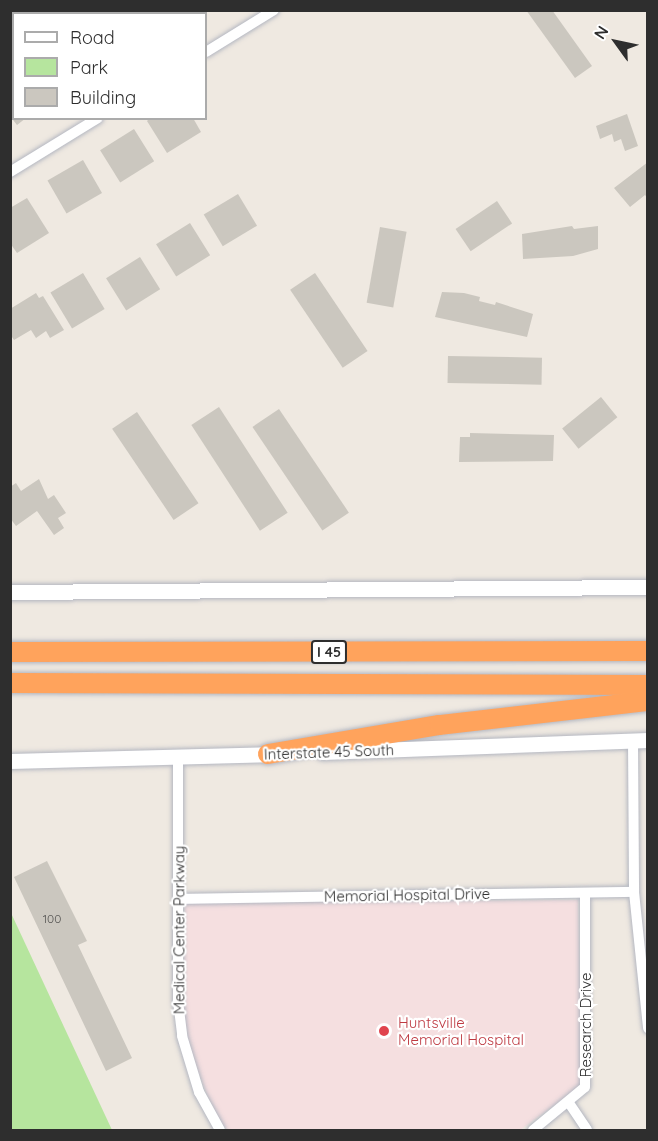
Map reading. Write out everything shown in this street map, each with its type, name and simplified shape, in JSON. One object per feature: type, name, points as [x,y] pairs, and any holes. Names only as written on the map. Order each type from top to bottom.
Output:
[{"type":"highway","name":"I 45","points":[[10,652],[648,651]]},
{"type":"highway","name":"I 45","points":[[10,682],[648,685]]},
{"type":"highway","points":[[268,754],[440,725],[648,701]]},
{"type":"main road","points":[[10,592],[648,587]]},
{"type":"main road","name":"Interstate 45 South","points":[[10,761],[640,740]]},
{"type":"street","points":[[207,51],[274,10]]},
{"type":"street","points":[[10,172],[95,120]]},
{"type":"street","points":[[640,740],[634,892],[648,1028]]},
{"type":"street","name":"Medical Center Parkway","points":[[178,757],[178,1001],[182,1036],[199,1092],[220,1131]]},
{"type":"street","name":"Memorial Hospital Drive","points":[[179,899],[634,892]]},
{"type":"street","name":"Research Drive","points":[[533,1131],[569,1103],[585,1087],[585,894]]},
{"type":"street","points":[[569,1103],[586,1131]]},
{"type":"shaded area","name":"Huntsville Memorial Hospital","points":[[578,900],[582,1085],[520,1130],[227,1130],[214,1111],[191,1055],[183,1008],[185,903]]},
{"type":"green space","points":[[11,913],[112,1130],[11,1130]]},
{"type":"building","points":[[90,10],[144,10],[144,12],[90,12]]},
{"type":"building","points":[[526,10],[552,10],[592,66],[575,78]]},
{"type":"building","points":[[10,83],[12,119],[10,116]]},
{"type":"building","points":[[627,114],[638,146],[625,151],[621,139],[614,142],[612,134],[600,139],[596,126]]},
{"type":"building","points":[[13,120],[23,120],[17,125]]},
{"type":"building","points":[[194,120],[201,132],[167,153],[147,121]]},
{"type":"building","points":[[134,129],[154,161],[120,182],[100,150]]},
{"type":"building","points":[[83,160],[102,193],[66,213],[47,180]]},
{"type":"building","points":[[648,162],[648,199],[645,195],[630,207],[614,188]]},
{"type":"building","points":[[238,194],[257,226],[223,246],[204,215]]},
{"type":"building","points":[[27,198],[49,233],[17,253],[10,243],[10,208]]},
{"type":"building","points":[[497,201],[512,223],[471,251],[456,229]]},
{"type":"building","points":[[190,223],[210,255],[176,276],[156,244]]},
{"type":"building","points":[[572,226],[574,229],[598,226],[598,249],[573,256],[523,259],[522,234]]},
{"type":"building","points":[[380,227],[407,232],[393,308],[367,303]]},
{"type":"building","points":[[140,257],[160,289],[126,310],[106,278]]},
{"type":"building","points":[[83,273],[105,309],[72,329],[50,293]]},
{"type":"building","points":[[315,273],[368,351],[343,368],[290,290]]},
{"type":"building","points":[[442,292],[464,293],[480,297],[479,301],[495,305],[496,302],[533,314],[527,337],[435,317]]},
{"type":"building","points":[[36,293],[39,298],[43,296],[64,330],[50,338],[46,331],[36,338],[31,330],[14,340],[10,334],[10,309]]},
{"type":"building","points":[[448,356],[542,358],[542,385],[448,383]]},
{"type":"building","points":[[601,397],[617,417],[579,449],[562,428]]},
{"type":"building","points":[[219,407],[288,513],[260,531],[191,425]]},
{"type":"building","points":[[279,409],[349,513],[322,531],[252,427]]},
{"type":"building","points":[[137,412],[199,503],[174,520],[112,429]]},
{"type":"building","points":[[470,433],[554,435],[553,461],[459,462],[460,437],[470,437]]},
{"type":"building","points":[[39,479],[48,499],[54,495],[66,513],[58,518],[64,528],[54,535],[37,511],[16,526],[10,518],[10,487],[16,483],[21,491]]},
{"type":"building","points":[[47,861],[87,941],[78,945],[132,1058],[106,1071],[14,877]]},
{"type":"place","name":"Huntsville Memorial Hospital","points":[[384,1031]]}]
